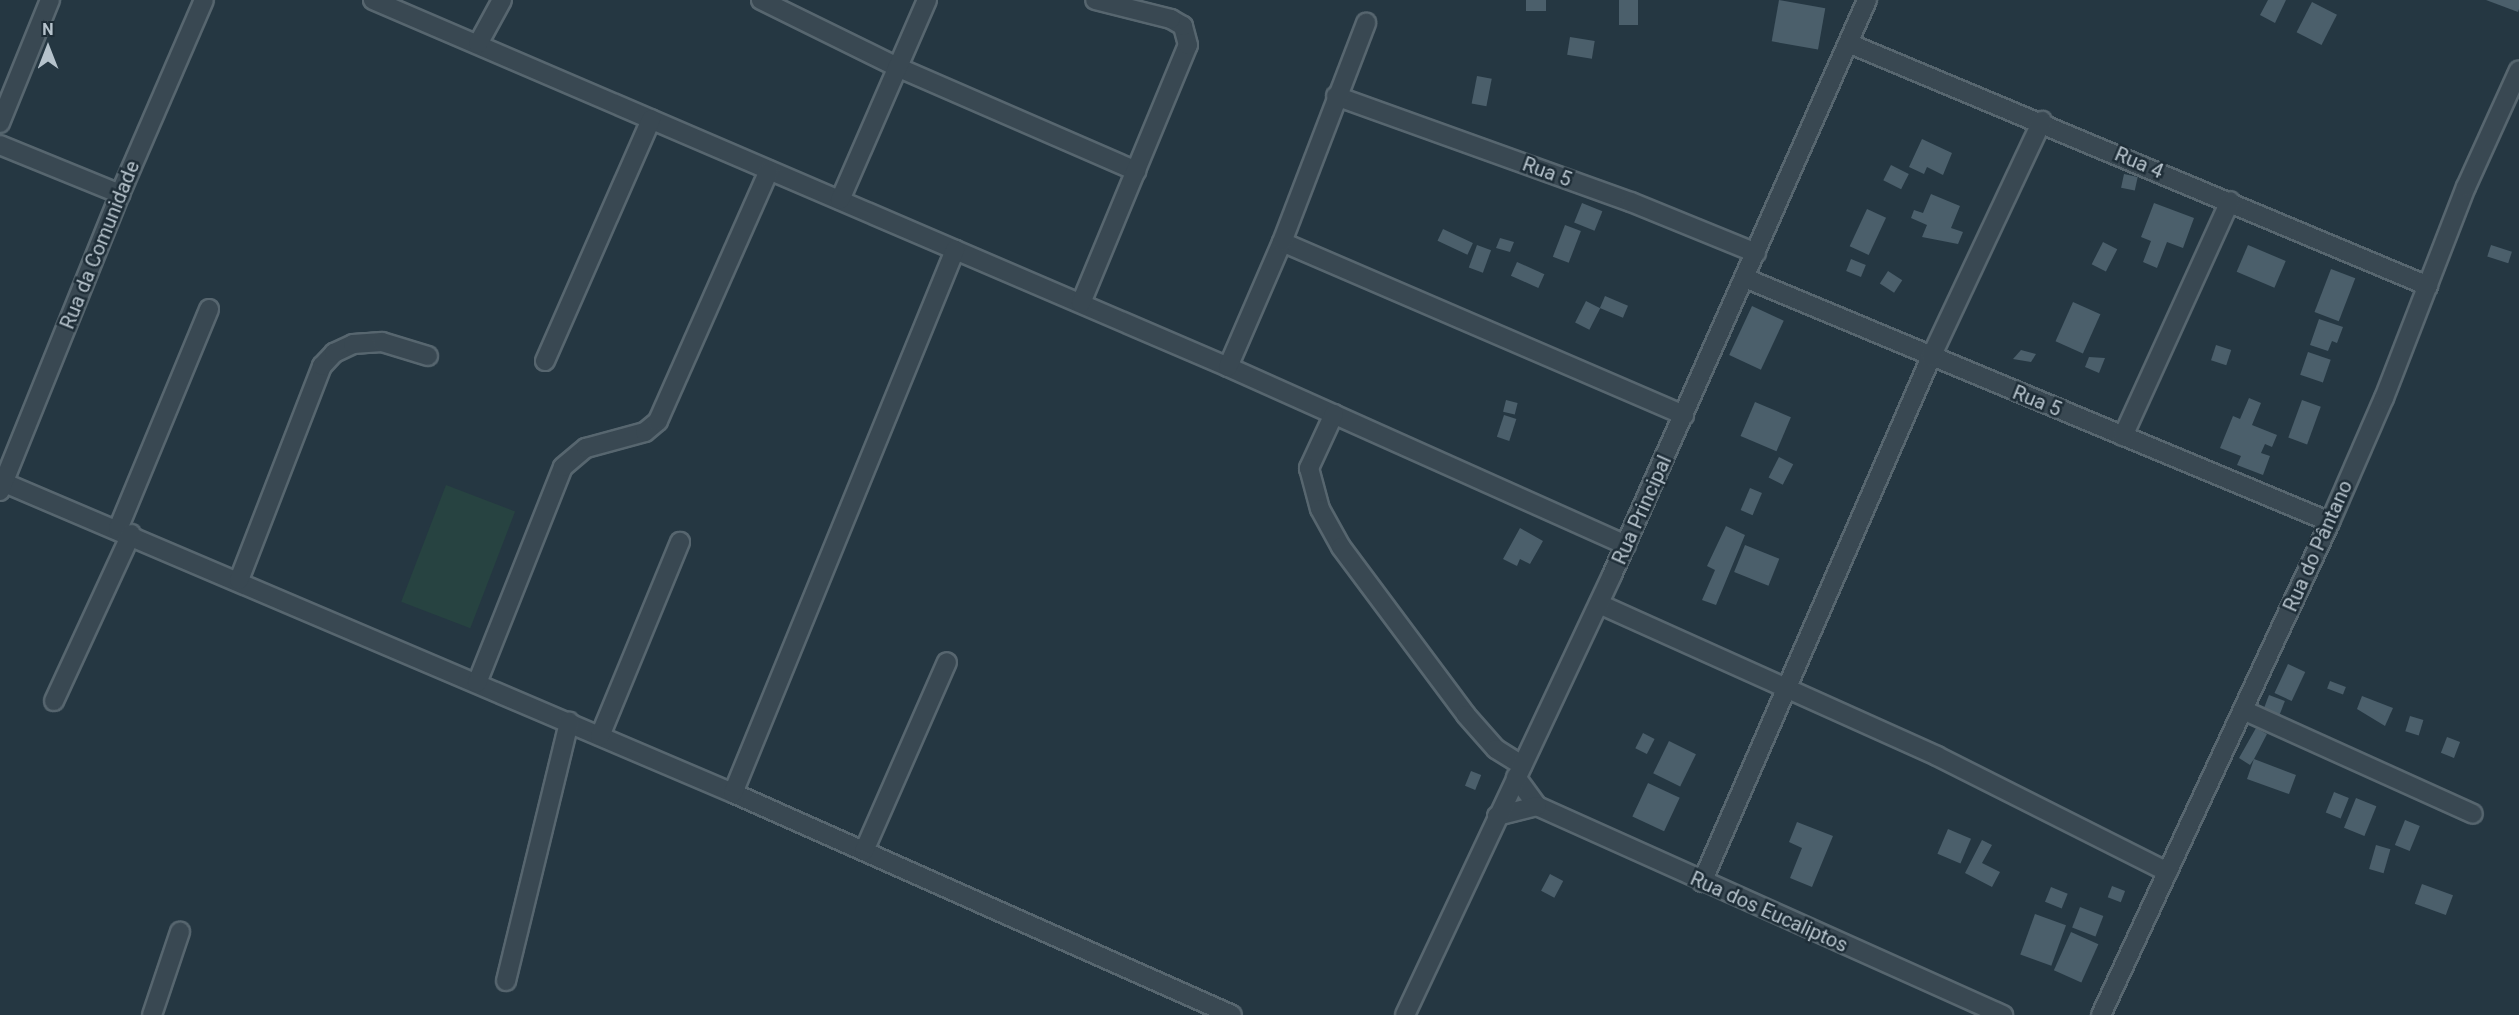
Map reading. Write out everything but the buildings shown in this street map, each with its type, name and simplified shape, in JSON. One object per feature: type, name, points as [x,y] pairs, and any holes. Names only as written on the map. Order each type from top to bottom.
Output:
[{"type":"street","points":[[0,123],[50,0]]},
{"type":"street","name":"Rua da Comunidade","points":[[1,484],[120,194],[204,0]]},
{"type":"street","points":[[373,0],[1081,303],[1626,545]]},
{"type":"street","points":[[478,44],[502,0]]},
{"type":"street","points":[[761,0],[897,67],[1136,171]]},
{"type":"street","points":[[840,200],[927,0]]},
{"type":"street","points":[[1081,303],[1188,45],[1188,35],[1183,26],[1171,19],[1095,0]]},
{"type":"street","name":"Rua Principal","points":[[1406,1015],[1497,816],[1626,545],[1868,0]]},
{"type":"street","points":[[1228,367],[1282,242],[1365,22]]},
{"type":"street","name":"Rua 4","points":[[1848,43],[2042,122],[2428,286]]},
{"type":"street","name":"Rua do Pântano","points":[[2100,1015],[2330,522],[2428,286],[2466,187],[2519,70]]},
{"type":"street","name":"Rua 5","points":[[1336,96],[1631,202],[1756,253]]},
{"type":"street","points":[[545,361],[651,119]]},
{"type":"street","points":[[1702,882],[1931,357],[2042,122]]},
{"type":"street","points":[[0,145],[120,194]]},
{"type":"street","points":[[477,683],[563,467],[586,448],[645,432],[658,421],[769,170]]},
{"type":"street","points":[[2123,436],[2230,201]]},
{"type":"street","points":[[1282,242],[1684,415]]},
{"type":"street","points":[[732,793],[955,249]]},
{"type":"street","name":"Rua 5","points":[[1745,278],[2330,522]]},
{"type":"street","points":[[54,700],[124,531],[210,309]]},
{"type":"street","points":[[239,580],[322,366],[334,353],[353,344],[382,342],[428,356]]},
{"type":"street","points":[[1334,414],[1309,468],[1320,509],[1341,547],[1466,715],[1519,771],[1537,806],[1497,816]]},
{"type":"street","points":[[1,484],[124,531],[239,580],[732,793],[1232,1015]]},
{"type":"street","points":[[600,736],[680,542]]},
{"type":"street","points":[[1599,603],[1936,756],[2168,872]]},
{"type":"street","points":[[864,851],[947,662]]},
{"type":"street","points":[[2243,710],[2473,814]]},
{"type":"street","points":[[506,981],[569,723]]},
{"type":"street","name":"Rua dos Eucaliptos","points":[[1537,806],[1702,882],[2003,1015]]},
{"type":"street","points":[[152,1015],[180,932]]},
{"type":"green space","points":[[446,485],[515,512],[470,628],[401,602]]}]
